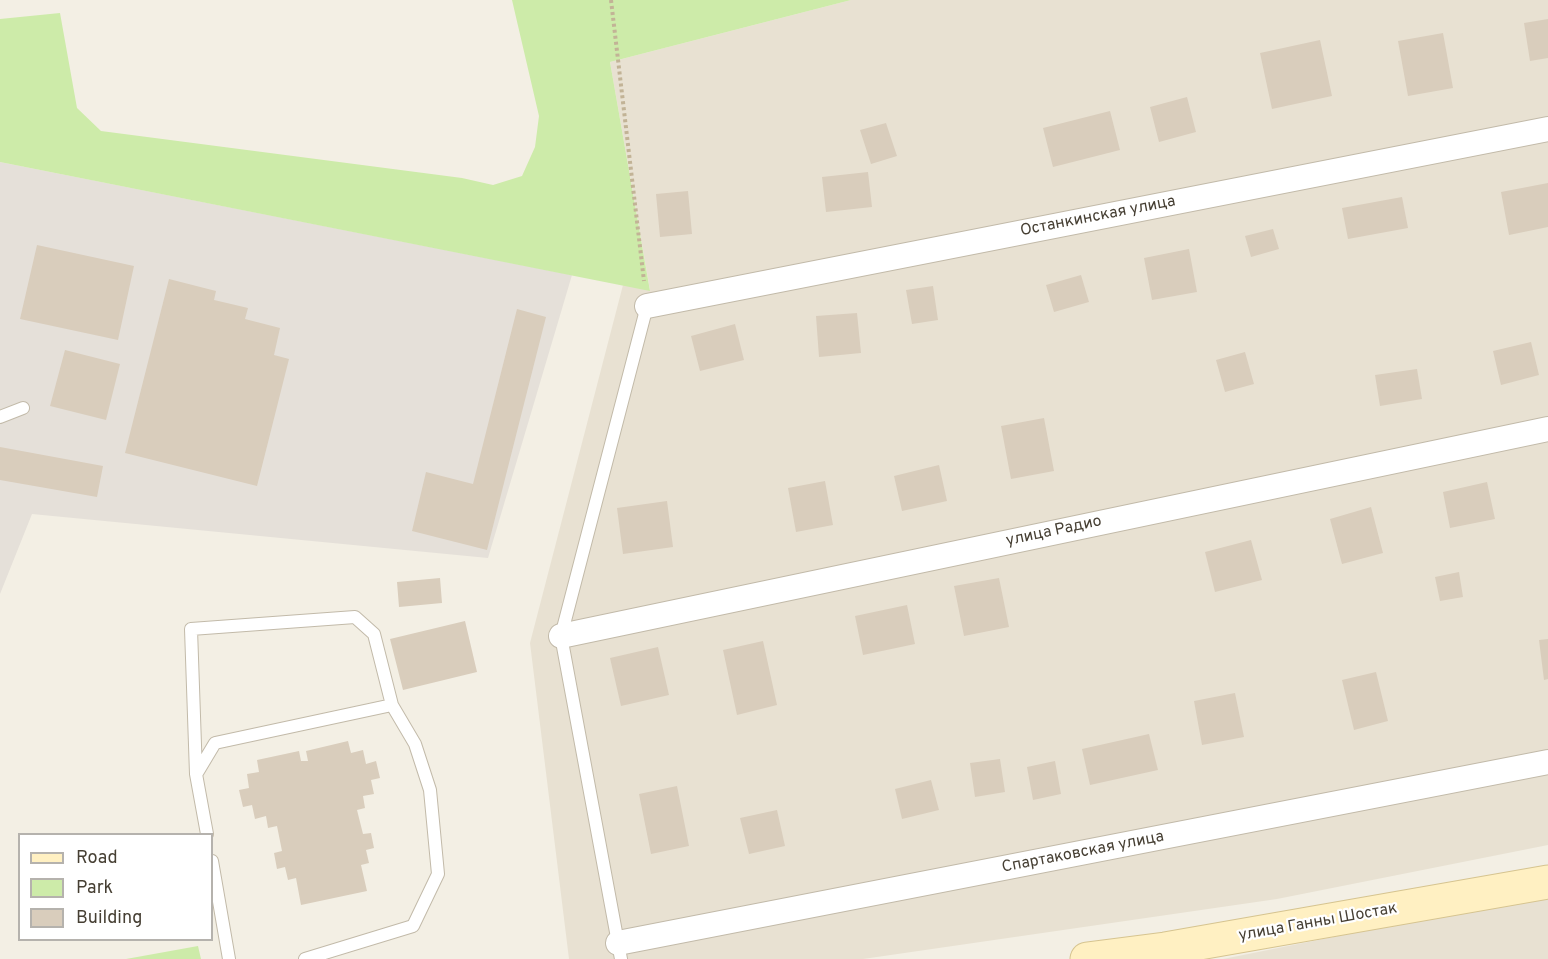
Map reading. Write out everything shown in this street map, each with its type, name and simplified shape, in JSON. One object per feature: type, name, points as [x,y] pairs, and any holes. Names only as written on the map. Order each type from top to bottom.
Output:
[{"type":"main road","name":"улица Ганны Шостак","points":[[1088,959],[1166,949],[1548,882]]},
{"type":"street","name":"Останкинская улица","points":[[647,306],[1548,129]]},
{"type":"street","name":"улица Радио","points":[[561,636],[1548,429]]},
{"type":"street","name":"Спартаковская улица","points":[[619,951],[1548,762]]},
{"type":"street","points":[[1166,949],[1200,959]]},
{"type":"lane","points":[[619,951],[561,636],[647,306]]},
{"type":"lane","points":[[0,417],[23,408]]},
{"type":"lane","points":[[207,833],[196,774],[191,629],[355,617],[374,634],[392,705],[415,744],[430,790],[438,874],[413,927],[305,959]]},
{"type":"lane","points":[[196,774],[215,743],[392,705]]},
{"type":"lane","points":[[213,867],[229,959]]},
{"type":"path","points":[[611,0],[647,306]]},
{"type":"shaded area","points":[[851,0],[1548,0],[1548,845],[1277,899],[863,959],[569,959],[530,643],[623,285],[650,290],[610,62]]},
{"type":"shaded area","points":[[0,162],[572,275],[488,558],[32,514],[0,594]]},
{"type":"shaded area","points":[[1548,894],[1548,959],[1223,959]]},
{"type":"green space","points":[[512,0],[851,0],[610,62],[650,291],[0,162],[0,19],[60,13],[77,108],[101,131],[462,178],[493,185],[522,176],[535,147],[539,116]]},
{"type":"green space","points":[[198,946],[201,959],[126,959]]},
{"type":"building","points":[[1548,19],[1548,58],[1530,61],[1524,23]]},
{"type":"building","points":[[1443,33],[1453,88],[1408,96],[1398,41]]},
{"type":"building","points":[[1320,40],[1332,96],[1272,109],[1260,53]]},
{"type":"building","points":[[1187,97],[1196,132],[1159,142],[1150,107]]},
{"type":"building","points":[[1110,111],[1120,150],[1053,167],[1043,128]]},
{"type":"building","points":[[886,123],[897,156],[871,164],[860,130]]},
{"type":"building","points":[[868,172],[872,207],[826,212],[822,177]]},
{"type":"building","points":[[1548,183],[1548,227],[1509,235],[1501,192]]},
{"type":"building","points":[[688,191],[692,234],[660,237],[656,194]]},
{"type":"building","points":[[1402,197],[1408,228],[1348,239],[1342,208]]},
{"type":"building","points":[[1273,229],[1279,249],[1251,257],[1245,236]]},
{"type":"building","points":[[37,245],[134,266],[118,340],[20,319]]},
{"type":"building","points":[[1189,249],[1197,292],[1152,300],[1144,258]]},
{"type":"building","points":[[1081,275],[1089,302],[1054,312],[1046,285]]},
{"type":"building","points":[[169,279],[216,291],[214,300],[248,308],[245,319],[280,328],[274,355],[289,359],[257,486],[125,453]]},
{"type":"building","points":[[933,286],[938,320],[912,324],[906,290]]},
{"type":"building","points":[[517,309],[546,317],[487,550],[412,531],[426,472],[473,484]]},
{"type":"building","points":[[857,313],[861,353],[819,357],[816,316]]},
{"type":"building","points":[[735,324],[744,360],[700,371],[691,336]]},
{"type":"building","points":[[1531,342],[1539,375],[1501,385],[1493,351]]},
{"type":"building","points":[[65,350],[120,364],[106,420],[50,406]]},
{"type":"building","points":[[1245,352],[1254,384],[1225,392],[1216,360]]},
{"type":"building","points":[[1417,369],[1422,399],[1380,406],[1375,375]]},
{"type":"building","points":[[1044,418],[1054,471],[1011,479],[1001,426]]},
{"type":"building","points":[[0,447],[103,466],[97,497],[0,480]]},
{"type":"building","points":[[939,465],[947,501],[902,511],[894,476]]},
{"type":"building","points":[[825,481],[833,525],[796,532],[788,488]]},
{"type":"building","points":[[1487,482],[1495,519],[1450,528],[1443,492]]},
{"type":"building","points":[[667,501],[673,547],[623,554],[617,508]]},
{"type":"building","points":[[1371,507],[1383,553],[1342,564],[1330,519]]},
{"type":"building","points":[[1251,540],[1262,580],[1215,592],[1205,552]]},
{"type":"building","points":[[1459,572],[1463,597],[1440,601],[1435,577]]},
{"type":"building","points":[[440,578],[442,603],[399,607],[397,582]]},
{"type":"building","points":[[999,578],[1009,627],[964,636],[954,586]]},
{"type":"building","points":[[907,605],[915,644],[863,655],[855,616]]},
{"type":"building","points":[[465,621],[477,672],[403,690],[390,639]]},
{"type":"building","points":[[1548,639],[1548,679],[1544,680],[1539,640]]},
{"type":"building","points":[[763,641],[777,705],[737,715],[723,650]]},
{"type":"building","points":[[658,647],[669,695],[621,706],[610,658]]},
{"type":"building","points":[[1376,672],[1388,721],[1354,730],[1342,680]]},
{"type":"building","points":[[1235,693],[1244,737],[1202,745],[1194,701]]},
{"type":"building","points":[[1149,734],[1158,770],[1090,785],[1082,749]]},
{"type":"building","points":[[348,741],[351,753],[363,750],[366,764],[376,761],[380,778],[371,780],[374,794],[363,796],[365,808],[357,810],[363,834],[371,833],[374,848],[366,850],[369,863],[361,865],[367,891],[301,905],[296,878],[288,880],[285,867],[277,869],[274,853],[282,851],[277,826],[268,828],[266,816],[255,819],[252,805],[243,807],[239,790],[249,788],[247,774],[259,772],[257,760],[299,751],[301,761],[308,761],[306,751]]},
{"type":"building","points":[[1000,759],[1005,792],[975,797],[970,763]]},
{"type":"building","points":[[1055,761],[1061,794],[1033,800],[1027,767]]},
{"type":"building","points":[[931,780],[939,810],[902,819],[895,789]]},
{"type":"building","points":[[677,786],[689,846],[651,854],[639,794]]},
{"type":"building","points":[[777,810],[785,846],[749,854],[740,818]]}]
